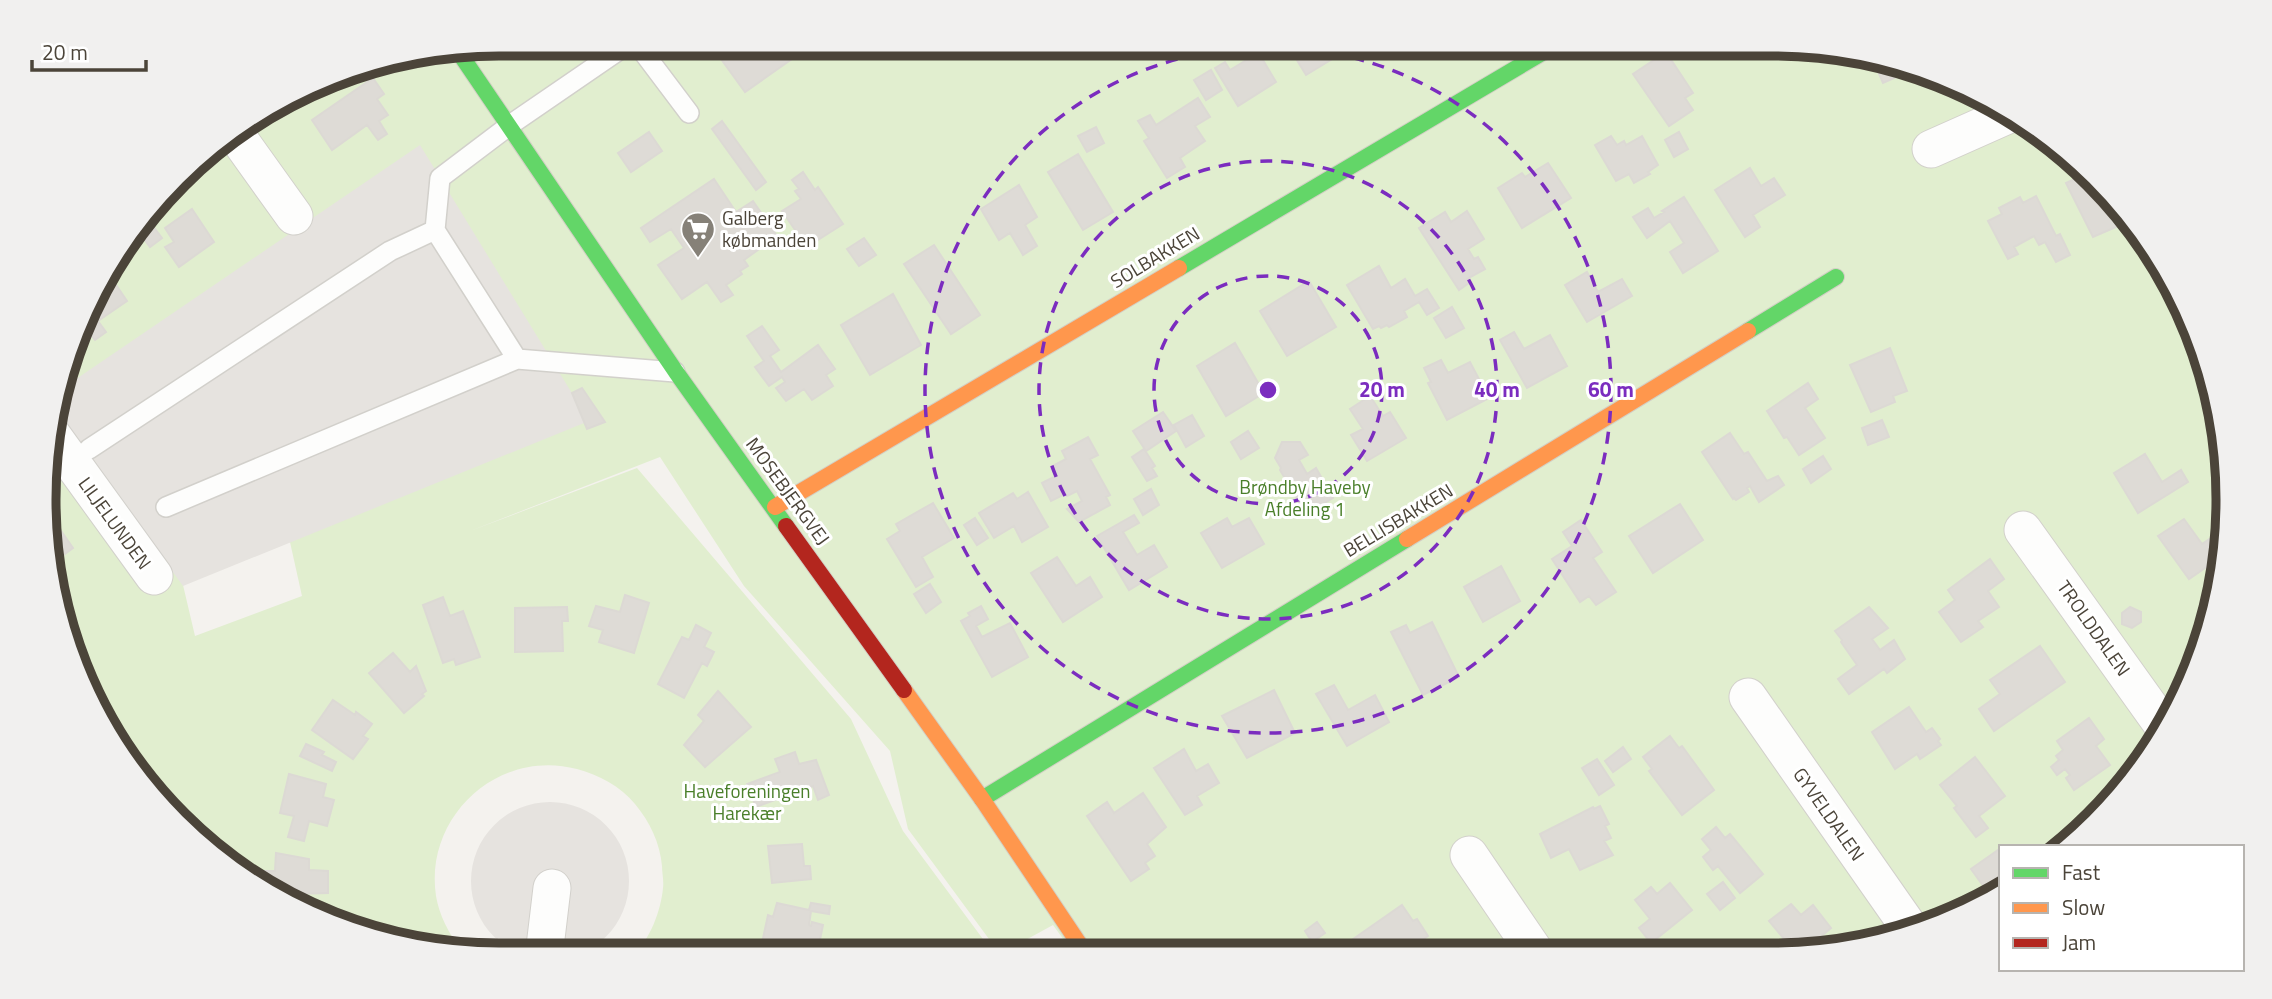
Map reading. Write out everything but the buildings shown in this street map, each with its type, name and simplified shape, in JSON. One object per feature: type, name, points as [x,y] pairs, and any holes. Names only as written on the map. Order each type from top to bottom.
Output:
[{"type":"street","name":"SOLBAKKEN","points":[[775,507],[1536,56]]},
{"type":"street","name":"MOSEBJERGVEJ","points":[[463,58],[677,372],[982,799],[1074,943]]},
{"type":"street","points":[[1931,149],[2000,119]]},
{"type":"street","points":[[240,141],[294,216]]},
{"type":"street","name":"BELLISBAKKEN","points":[[982,799],[1836,277]]},
{"type":"street","name":"LILJELUNDEN","points":[[60,446],[154,576]]},
{"type":"street","name":"TROLDDALEN","points":[[2023,530],[2158,719]]},
{"type":"street","name":"GYVELDALEN","points":[[1748,697],[1905,922]]},
{"type":"street","points":[[1469,855],[1529,943]]},
{"type":"street","points":[[545,943],[552,888]]},
{"type":"lane","points":[[517,359],[435,230],[440,178],[510,125],[611,56]]},
{"type":"lane","points":[[646,56],[689,113]]},
{"type":"lane","points":[[89,449],[390,251],[435,230]]},
{"type":"lane","points":[[166,507],[517,359],[677,372]]},
{"type":"green space","name":"Brøndby Haveby Afdeling 1","points":[[500,56],[1772,56],[1830,60],[1887,71],[1969,102],[2019,131],[2065,166],[2106,207],[2141,253],[2170,303],[2192,357],[2201,385],[2212,442],[2215,529],[2201,614],[2170,696],[2157,721],[2124,769],[2106,792],[2065,833],[2050,845],[1999,845],[1999,881],[1969,897],[1915,919],[1887,928],[1830,939],[1772,943],[1066,943],[1053,925],[1020,943],[992,943],[908,829],[890,751],[744,586],[660,457],[470,531],[637,468],[851,719],[903,831],[986,943],[643,943],[657,915],[662,897],[661,857],[653,833],[635,804],[616,787],[585,771],[548,765],[520,769],[495,779],[473,795],[455,815],[442,839],[435,867],[439,910],[454,940],[385,928],[303,897],[253,868],[207,833],[186,813],[166,792],[131,746],[102,696],[71,614],[60,557],[57,470],[65,413],[71,385],[90,330],[115,278],[166,207],[207,166],[278,115],[357,80],[385,71],[442,60]],"holes":[[[290,542],[302,596],[195,636],[183,585]]]},
{"type":"shaded area","points":[[420,145],[589,421],[183,586],[64,420],[72,382]]},
{"type":"shaded area","points":[[535,803],[565,803],[594,815],[616,837],[628,866],[628,896],[623,911],[616,925],[599,943],[501,943],[484,925],[472,896],[472,866],[484,837],[506,815]]},
{"type":"traffic: fast","points":[[1179,268],[1537,56]]},
{"type":"traffic: fast","points":[[463,58],[676,372],[786,526]]},
{"type":"traffic: fast","points":[[1748,331],[1836,277]]},
{"type":"traffic: fast","points":[[982,799],[1407,539]]},
{"type":"traffic: slow","points":[[775,507],[1179,268]]},
{"type":"traffic: slow","points":[[1407,539],[1748,331]]},
{"type":"traffic: slow","points":[[904,690],[982,799],[1079,943]]},
{"type":"traffic: jam","points":[[786,526],[904,690]]},
{"type":"place","name":"Galberg købmanden","points":[[698,259]]},
{"type":"park label","name":"Haveforeningen Harekær","points":[[747,802]]}]
